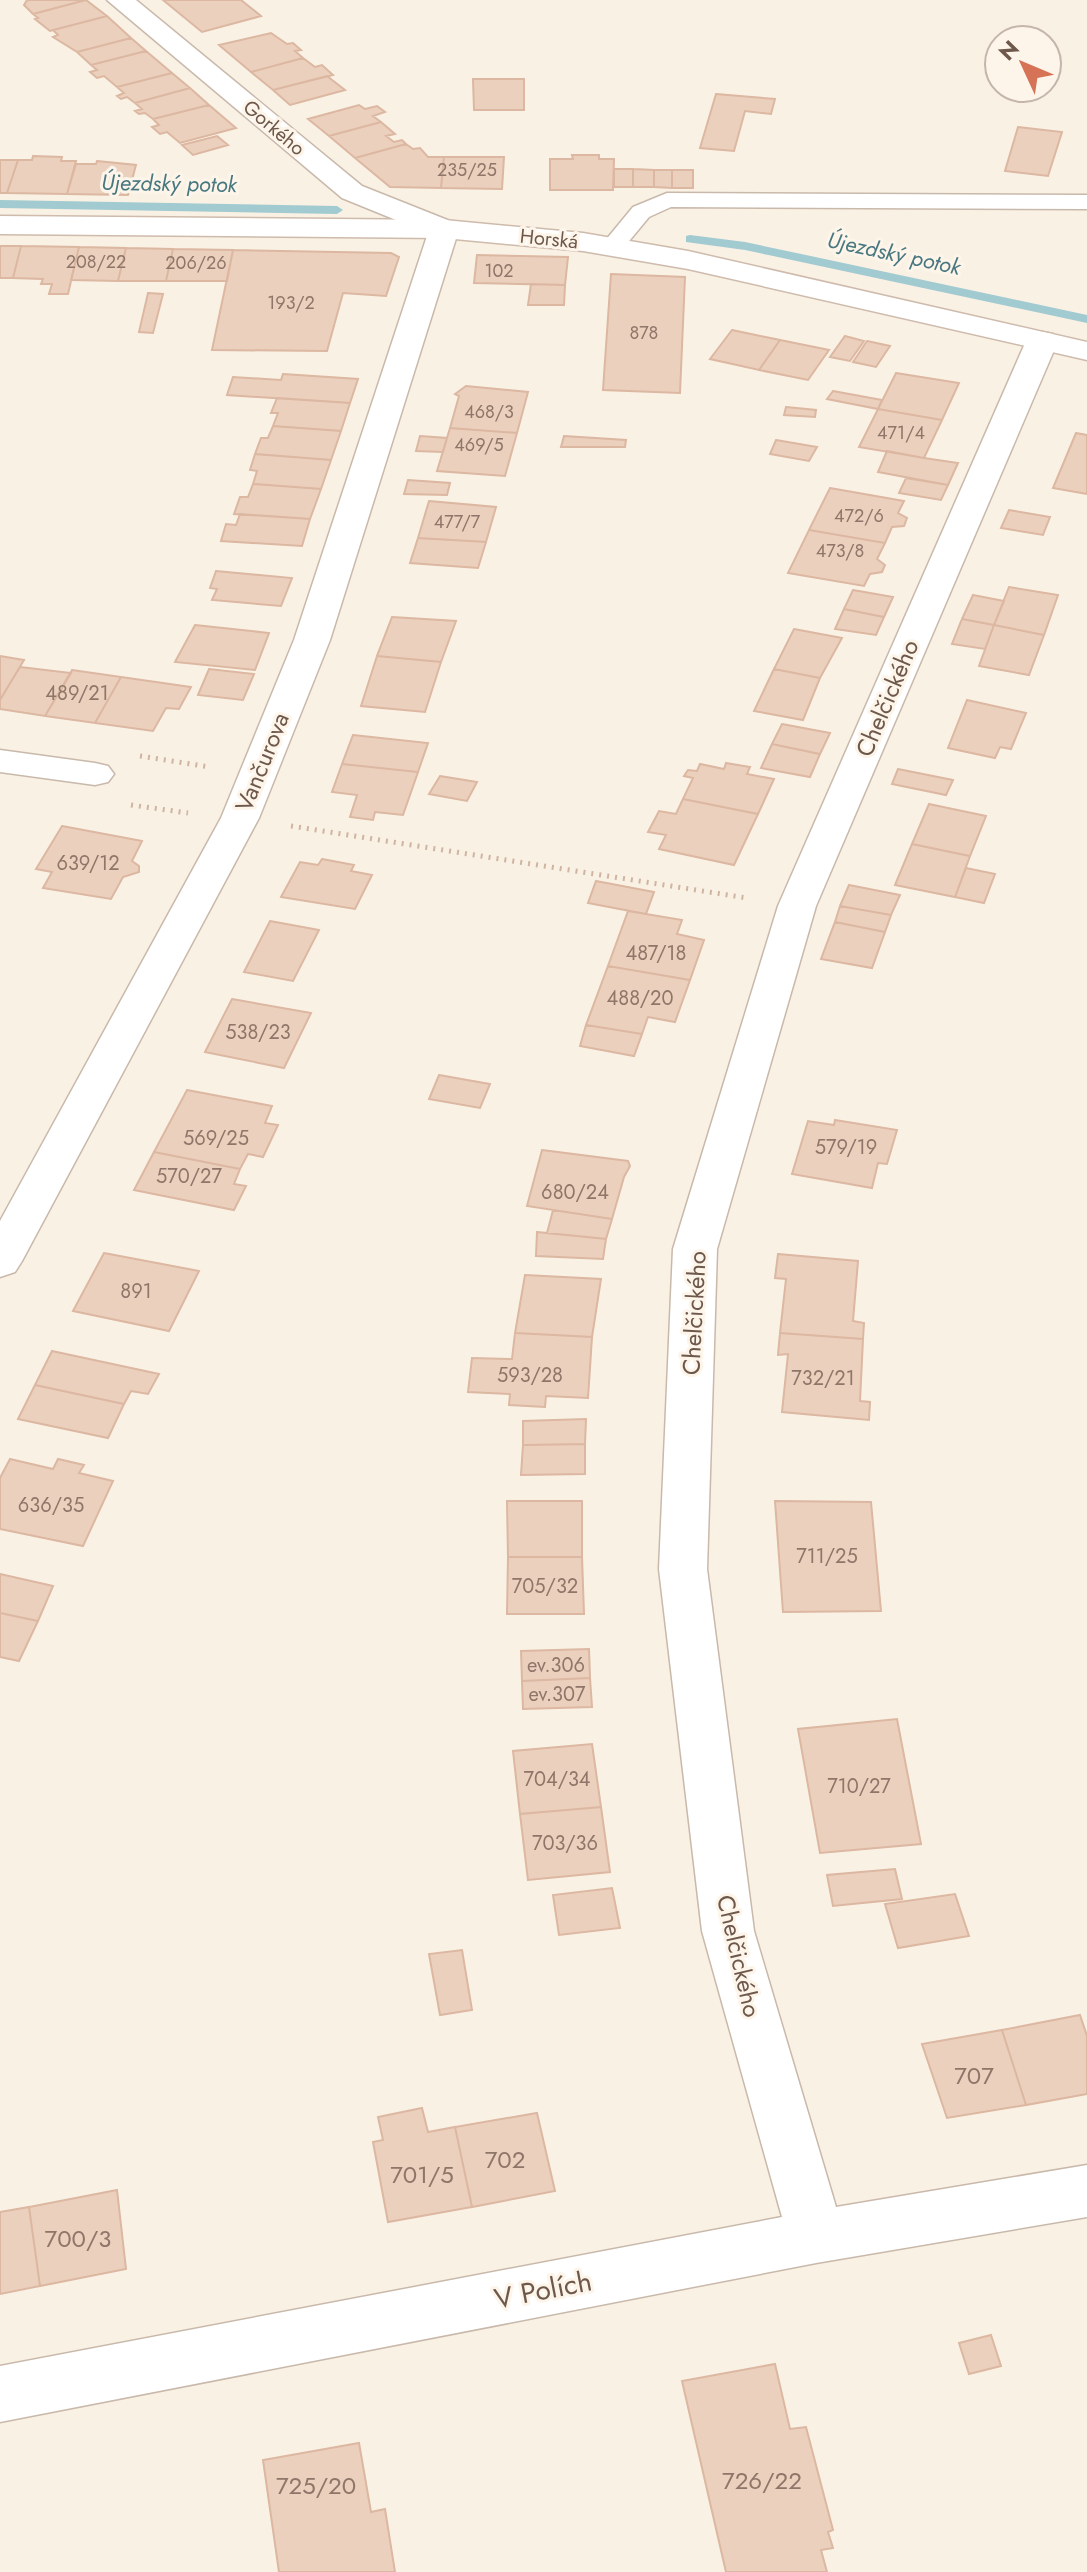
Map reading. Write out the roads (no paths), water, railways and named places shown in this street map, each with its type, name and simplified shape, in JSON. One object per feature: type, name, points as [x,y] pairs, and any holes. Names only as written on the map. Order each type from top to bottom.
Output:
[{"type":"street","name":"Gorkého","points":[[120,0],[352,192],[444,229]]},
{"type":"street","name":"Horská","points":[[0,225],[444,229],[612,247],[688,260],[1087,351]]},
{"type":"street","name":"Vančurova","points":[[0,1261],[240,818],[312,640],[444,229]]},
{"type":"street","name":"Chelčického","points":[[816,2237],[728,1931],[683,1569],[695,1249],[797,906],[1042,341]]},
{"type":"street","points":[[0,761],[95,774]]},
{"type":"street","name":"V Polích","points":[[0,2394],[816,2237],[1087,2191]]},
{"type":"lane","points":[[612,247],[641,212],[667,200],[1087,202]]},
{"type":"waterway","name":"Újezdský potok","points":[[0,204],[337,210]]},
{"type":"waterway","name":"Újezdský potok","points":[[690,239],[745,246],[1087,319]]}]
